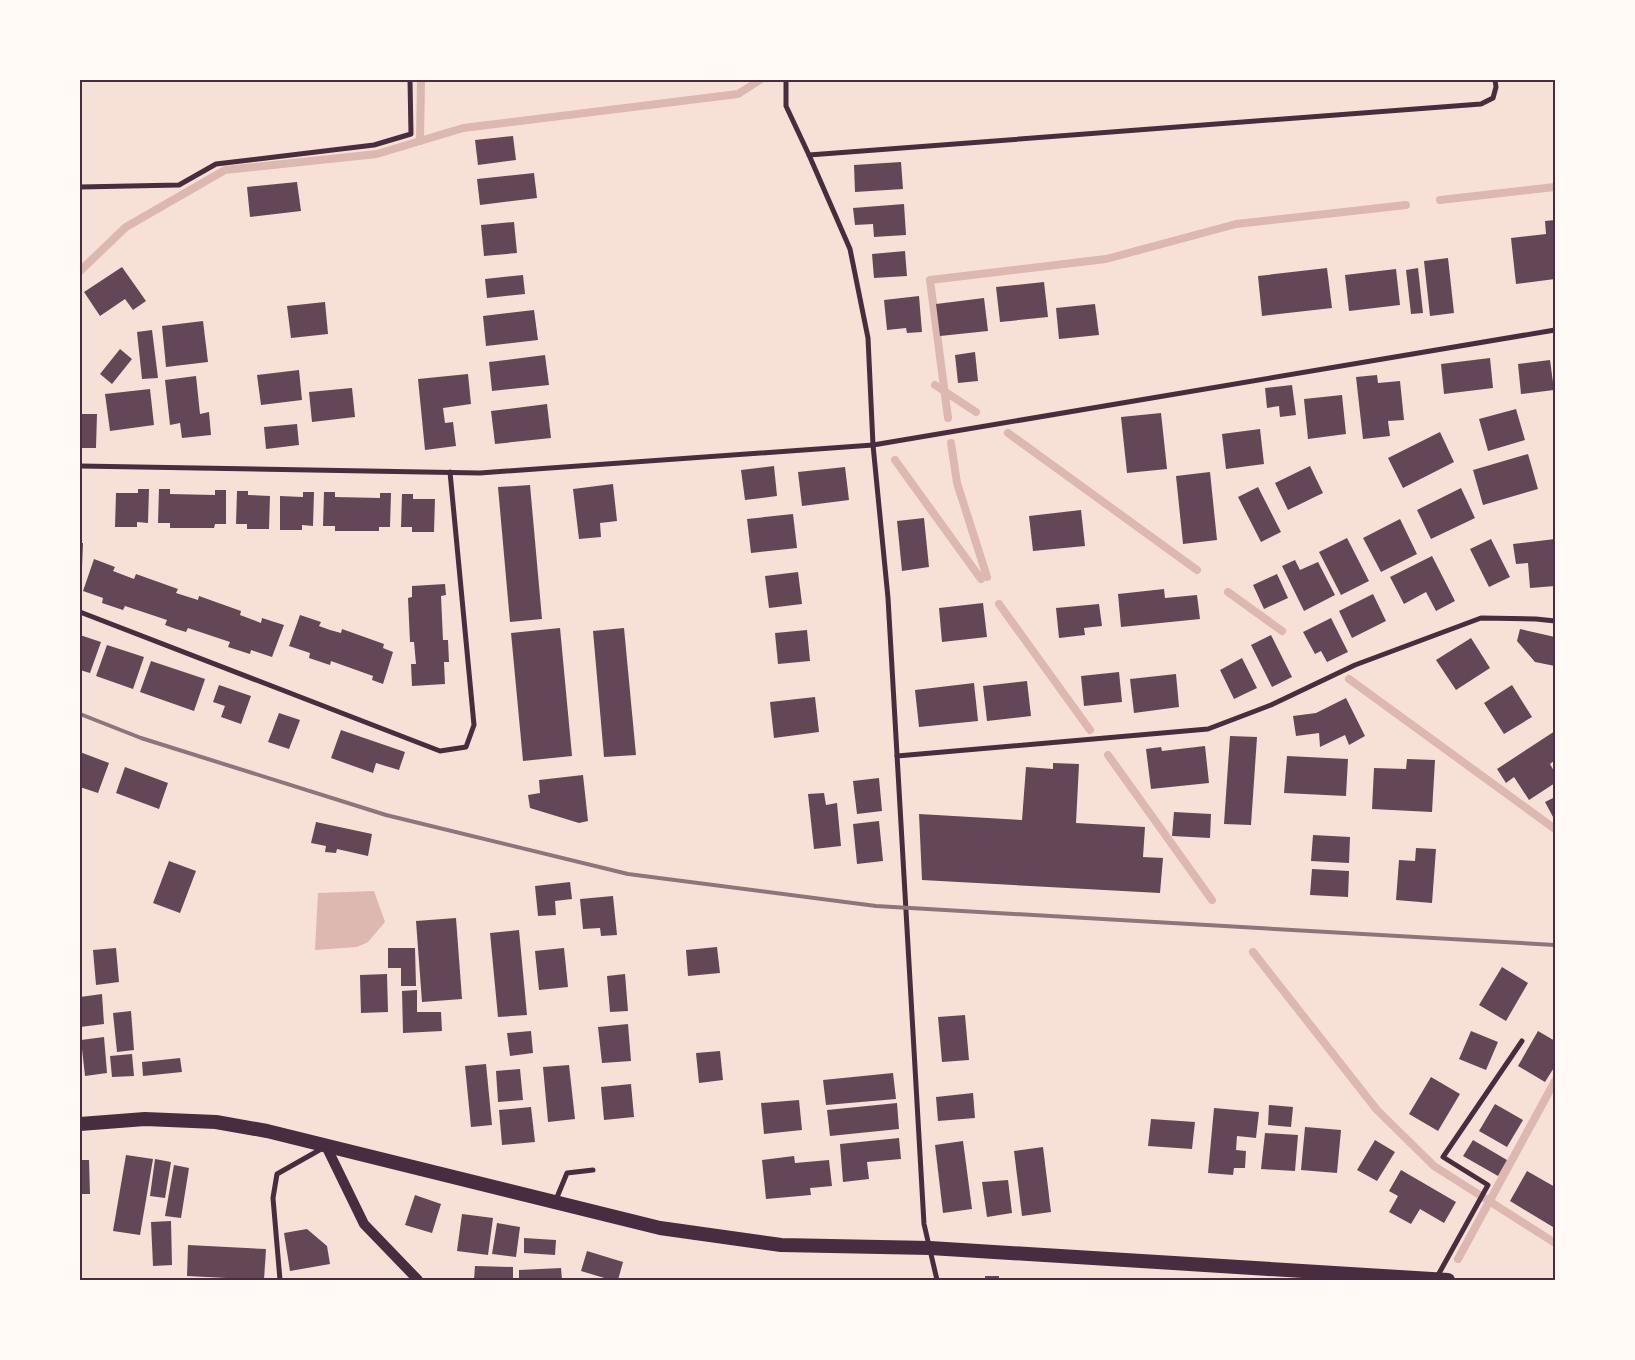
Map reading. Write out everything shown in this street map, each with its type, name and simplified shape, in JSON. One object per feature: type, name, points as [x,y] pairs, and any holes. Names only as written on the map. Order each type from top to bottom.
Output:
[{"type":"highway","points":[[80,1124],[145,1119],[216,1122],[266,1131],[660,1228],[780,1245],[930,1248],[1441,1280]]},
{"type":"main road","points":[[326,1146],[364,1224],[418,1280]]},
{"type":"street","points":[[80,187],[179,185],[216,164],[374,146],[411,134],[410,80]]},
{"type":"street","points":[[786,80],[786,106],[850,249],[868,338],[873,445],[888,598],[924,1224],[938,1280]]},
{"type":"street","points":[[809,155],[1481,104],[1493,98],[1496,87],[1495,80]]},
{"type":"street","points":[[80,466],[480,473],[873,445],[1555,330]]},
{"type":"street","points":[[80,612],[440,751],[466,747],[474,725],[450,472]]},
{"type":"street","points":[[897,756],[1208,730],[1271,705],[1355,664],[1481,618],[1536,619],[1555,622]]},
{"type":"street","points":[[1441,1280],[1488,1185],[1442,1157],[1522,1041]]},
{"type":"street","points":[[280,1280],[273,1198],[277,1174],[326,1146]]},
{"type":"street","points":[[555,1202],[567,1173],[593,1170]]},
{"type":"shaded area","points":[[374,891],[385,922],[368,942],[357,947],[315,950],[318,893]]},
{"type":"building","points":[[513,136],[516,160],[478,165],[475,140]]},
{"type":"building","points":[[901,162],[903,189],[855,192],[854,165]]},
{"type":"building","points":[[534,173],[537,198],[480,205],[477,179]]},
{"type":"building","points":[[297,182],[301,211],[250,217],[247,187]]},
{"type":"building","points":[[904,204],[906,235],[874,237],[873,224],[855,225],[853,208]]},
{"type":"building","points":[[1555,220],[1555,279],[1516,284],[1511,238],[1546,234],[1545,221]]},
{"type":"building","points":[[514,222],[517,253],[484,256],[481,225]]},
{"type":"building","points":[[905,251],[907,276],[874,278],[872,254]]},
{"type":"building","points":[[1448,258],[1454,313],[1430,316],[1424,261]]},
{"type":"building","points":[[122,267],[146,301],[133,310],[125,299],[100,316],[84,292]]},
{"type":"building","points":[[1327,268],[1332,308],[1262,316],[1258,276]]},
{"type":"building","points":[[1418,268],[1423,313],[1411,314],[1406,270]]},
{"type":"building","points":[[1396,269],[1400,305],[1349,311],[1345,275]]},
{"type":"building","points":[[523,275],[525,294],[487,298],[485,279]]},
{"type":"building","points":[[1044,282],[1048,317],[1000,322],[996,287]]},
{"type":"building","points":[[919,296],[922,332],[907,333],[906,328],[887,330],[884,300]]},
{"type":"building","points":[[984,298],[988,331],[940,336],[936,304]]},
{"type":"building","points":[[325,302],[328,334],[291,338],[287,306]]},
{"type":"building","points":[[1095,304],[1099,335],[1059,339],[1056,308]]},
{"type":"building","points":[[534,310],[538,340],[486,346],[483,316]]},
{"type":"building","points":[[203,321],[208,362],[166,367],[162,326]]},
{"type":"building","points":[[152,330],[158,378],[142,379],[137,332]]},
{"type":"building","points":[[120,349],[132,359],[112,384],[100,374]]},
{"type":"building","points":[[975,352],[978,381],[958,383],[955,355]]},
{"type":"building","points":[[545,355],[549,385],[492,391],[489,362]]},
{"type":"building","points":[[1490,358],[1493,388],[1444,394],[1441,364]]},
{"type":"building","points":[[1550,360],[1554,390],[1521,394],[1518,364]]},
{"type":"building","points":[[299,370],[302,400],[261,405],[257,375]]},
{"type":"building","points":[[468,374],[471,404],[443,408],[445,423],[453,422],[456,446],[425,450],[418,379]]},
{"type":"building","points":[[1377,375],[1378,383],[1400,381],[1404,420],[1388,421],[1390,436],[1363,439],[1356,377]]},
{"type":"building","points":[[196,376],[200,414],[209,412],[211,435],[182,438],[180,423],[170,425],[165,380]]},
{"type":"building","points":[[1292,385],[1296,415],[1280,417],[1279,406],[1267,408],[1265,388]]},
{"type":"building","points":[[352,388],[355,417],[312,422],[309,392]]},
{"type":"building","points":[[150,389],[154,425],[110,431],[105,394]]},
{"type":"building","points":[[1342,395],[1346,434],[1308,439],[1304,399]]},
{"type":"building","points":[[547,404],[551,438],[495,444],[491,411]]},
{"type":"building","points":[[1516,409],[1525,440],[1488,451],[1479,419]]},
{"type":"building","points":[[1161,413],[1167,469],[1127,473],[1121,417]]},
{"type":"building","points":[[80,414],[97,414],[96,448],[82,448]]},
{"type":"building","points":[[297,424],[299,445],[266,449],[264,427]]},
{"type":"building","points":[[1260,429],[1264,464],[1226,469],[1222,434]]},
{"type":"building","points":[[1440,432],[1454,462],[1403,488],[1388,458]]},
{"type":"building","points":[[1528,454],[1538,489],[1483,505],[1473,470]]},
{"type":"building","points":[[774,466],[777,496],[745,500],[741,470]]},
{"type":"building","points":[[1310,466],[1323,493],[1288,510],[1275,483]]},
{"type":"building","points":[[845,467],[849,500],[802,506],[798,472]]},
{"type":"building","points":[[1210,472],[1217,540],[1183,544],[1176,476]]},
{"type":"building","points":[[613,484],[617,521],[600,523],[601,537],[579,539],[573,489]]},
{"type":"building","points":[[530,485],[542,619],[510,622],[498,487]]},
{"type":"building","points":[[1258,487],[1281,532],[1261,542],[1238,497]]},
{"type":"building","points":[[1461,488],[1475,518],[1431,539],[1417,510]]},
{"type":"building","points":[[138,489],[149,489],[148,523],[137,522],[137,527],[115,527],[116,493],[138,493]]},
{"type":"building","points":[[159,489],[170,489],[170,494],[215,495],[215,490],[226,490],[226,524],[215,524],[214,528],[170,528],[170,523],[158,523]]},
{"type":"building","points":[[237,491],[248,491],[248,495],[270,496],[269,529],[247,529],[247,524],[236,524]]},
{"type":"building","points":[[303,492],[314,492],[313,526],[302,525],[302,530],[280,530],[280,496],[303,497]]},
{"type":"building","points":[[324,492],[335,492],[335,497],[380,498],[380,493],[391,493],[390,527],[379,527],[379,531],[335,531],[335,526],[323,526]]},
{"type":"building","points":[[402,494],[413,494],[413,499],[435,499],[434,532],[412,532],[412,527],[401,527]]},
{"type":"building","points":[[1081,510],[1085,546],[1033,551],[1029,516]]},
{"type":"building","points":[[793,514],[797,548],[751,553],[747,519]]},
{"type":"building","points":[[924,518],[929,567],[902,571],[897,521]]},
{"type":"building","points":[[1400,519],[1417,554],[1381,572],[1363,538]]},
{"type":"building","points":[[1347,538],[1369,581],[1341,595],[1319,552]]},
{"type":"building","points":[[1491,539],[1510,577],[1489,587],[1470,549]]},
{"type":"building","points":[[1555,539],[1555,586],[1530,588],[1528,563],[1516,564],[1513,544]]},
{"type":"building","points":[[80,543],[83,543],[82,567],[80,567]]},
{"type":"building","points":[[1432,556],[1455,601],[1436,611],[1426,592],[1404,604],[1390,577]]},
{"type":"building","points":[[94,559],[115,567],[113,571],[134,579],[136,574],[178,589],[176,593],[198,600],[199,596],[241,611],[240,615],[261,623],[262,618],[284,625],[272,657],[251,650],[250,654],[228,647],[230,642],[188,628],[186,632],[176,629],[165,625],[167,620],[125,606],[123,610],[102,603],[103,598],[83,591]]},
{"type":"building","points":[[1295,560],[1300,570],[1318,562],[1335,595],[1304,611],[1282,566]]},
{"type":"building","points":[[798,572],[802,604],[769,608],[765,576]]},
{"type":"building","points":[[1277,574],[1288,598],[1264,609],[1253,585]]},
{"type":"building","points":[[445,584],[446,595],[441,596],[443,640],[448,640],[449,662],[444,662],[445,684],[412,686],[411,664],[416,664],[414,642],[410,642],[408,598],[412,597],[412,586]]},
{"type":"building","points":[[1164,589],[1165,598],[1197,595],[1200,619],[1121,627],[1118,594]]},
{"type":"building","points":[[1373,594],[1386,621],[1352,638],[1339,611]]},
{"type":"building","points":[[983,603],[987,637],[942,642],[939,608]]},
{"type":"building","points":[[1099,604],[1102,626],[1084,628],[1085,635],[1059,638],[1056,608]]},
{"type":"building","points":[[300,615],[321,622],[319,626],[330,630],[341,633],[342,629],[384,644],[383,648],[393,652],[383,684],[372,680],[373,676],[331,661],[330,665],[309,658],[310,653],[289,646]]},
{"type":"building","points":[[1331,618],[1348,652],[1327,662],[1321,651],[1315,654],[1303,632]]},
{"type":"building","points":[[560,628],[572,756],[523,761],[511,633]]},
{"type":"building","points":[[624,628],[636,755],[604,757],[593,631]]},
{"type":"building","points":[[1520,629],[1555,637],[1555,666],[1535,662],[1517,641]]},
{"type":"building","points":[[807,630],[810,661],[778,664],[775,633]]},
{"type":"building","points":[[80,635],[101,642],[90,673],[80,670]]},
{"type":"building","points":[[1271,635],[1292,677],[1272,687],[1251,645]]},
{"type":"building","points":[[1471,638],[1490,668],[1456,690],[1436,660]]},
{"type":"building","points":[[107,645],[144,657],[133,689],[96,676]]},
{"type":"building","points":[[1242,658],[1257,688],[1234,699],[1220,670]]},
{"type":"building","points":[[151,661],[205,679],[194,711],[140,692]]},
{"type":"building","points":[[1119,672],[1122,702],[1084,706],[1081,676]]},
{"type":"building","points":[[1176,674],[1179,707],[1134,713],[1130,679]]},
{"type":"building","points":[[1027,681],[1031,716],[987,721],[983,686]]},
{"type":"building","points":[[974,683],[978,721],[919,727],[915,690]]},
{"type":"building","points":[[219,685],[251,696],[241,724],[221,717],[225,706],[213,702]]},
{"type":"building","points":[[1512,685],[1532,717],[1504,734],[1484,703]]},
{"type":"building","points":[[815,697],[819,732],[774,738],[770,702]]},
{"type":"building","points":[[1346,698],[1365,736],[1349,745],[1345,735],[1320,747],[1319,733],[1296,736],[1293,716],[1316,713]]},
{"type":"building","points":[[279,713],[300,720],[289,749],[268,742]]},
{"type":"building","points":[[341,730],[405,752],[399,770],[376,763],[373,773],[331,758]]},
{"type":"building","points":[[1555,731],[1555,760],[1550,764],[1555,773],[1555,783],[1529,800],[1514,777],[1506,783],[1497,769]]},
{"type":"building","points":[[1230,736],[1257,737],[1251,825],[1224,824]]},
{"type":"building","points":[[1205,746],[1209,783],[1151,789],[1146,749],[1161,747],[1162,751]]},
{"type":"building","points":[[80,752],[109,763],[98,793],[80,787]]},
{"type":"building","points":[[1287,756],[1348,759],[1346,796],[1284,793]]},
{"type":"building","points":[[1407,759],[1435,760],[1432,812],[1372,809],[1374,768],[1406,769]]},
{"type":"building","points":[[1053,763],[1079,764],[1076,823],[1145,827],[1143,857],[1163,858],[1160,893],[922,880],[919,814],[1022,820],[1026,767],[1053,769]]},
{"type":"building","points":[[125,767],[168,783],[159,809],[116,793]]},
{"type":"building","points":[[583,775],[588,821],[579,823],[530,808],[528,795],[540,793],[539,780]]},
{"type":"building","points":[[879,778],[882,811],[857,814],[853,781]]},
{"type":"building","points":[[824,793],[826,805],[837,803],[841,846],[814,849],[808,794]]},
{"type":"building","points":[[1555,797],[1555,816],[1553,817],[1545,802]]},
{"type":"building","points":[[1174,812],[1211,814],[1210,838],[1172,836]]},
{"type":"building","points":[[879,821],[883,861],[857,864],[853,824]]},
{"type":"building","points":[[316,822],[372,834],[368,856],[337,849],[336,853],[325,852],[326,846],[311,843]]},
{"type":"building","points":[[1313,835],[1350,837],[1349,863],[1311,861]]},
{"type":"building","points":[[1416,848],[1436,849],[1432,903],[1396,900],[1399,860],[1415,861]]},
{"type":"building","points":[[169,861],[196,871],[180,913],[153,903]]},
{"type":"building","points":[[1312,869],[1349,871],[1348,897],[1310,895]]},
{"type":"building","points":[[570,882],[572,899],[555,901],[556,915],[538,916],[535,886]]},
{"type":"building","points":[[613,896],[617,935],[601,936],[600,928],[583,929],[580,899]]},
{"type":"building","points":[[456,918],[462,999],[422,1002],[416,921]]},
{"type":"building","points":[[519,930],[527,1015],[498,1017],[490,933]]},
{"type":"building","points":[[717,947],[720,973],[688,976],[686,950]]},
{"type":"building","points":[[116,948],[119,982],[96,985],[93,950]]},
{"type":"building","points":[[388,948],[415,948],[416,986],[401,986],[401,968],[388,968]]},
{"type":"building","points":[[564,948],[568,987],[539,990],[535,951]]},
{"type":"building","points":[[1502,967],[1528,983],[1506,1021],[1479,1005]]},
{"type":"building","points":[[387,974],[388,1012],[361,1013],[360,975]]},
{"type":"building","points":[[625,974],[628,1011],[610,1012],[607,976]]},
{"type":"building","points":[[417,990],[417,1012],[441,1012],[442,1031],[403,1033],[402,991]]},
{"type":"building","points":[[102,994],[104,1024],[80,1027],[80,997]]},
{"type":"building","points":[[131,1011],[134,1050],[117,1052],[113,1013]]},
{"type":"building","points":[[965,1015],[969,1060],[942,1062],[938,1017]]},
{"type":"building","points":[[628,1024],[631,1061],[602,1063],[598,1027]]},
{"type":"building","points":[[531,1031],[533,1053],[510,1056],[507,1033]]},
{"type":"building","points":[[1471,1031],[1498,1042],[1486,1070],[1459,1059]]},
{"type":"building","points":[[1538,1031],[1555,1041],[1555,1066],[1545,1082],[1518,1066]]},
{"type":"building","points":[[104,1037],[107,1073],[85,1076],[81,1040]]},
{"type":"building","points":[[720,1051],[723,1080],[699,1083],[696,1053]]},
{"type":"building","points":[[132,1054],[134,1076],[112,1077],[110,1056]]},
{"type":"building","points":[[180,1058],[182,1072],[143,1076],[142,1062]]},
{"type":"building","points":[[486,1064],[492,1125],[471,1127],[465,1066]]},
{"type":"building","points":[[569,1065],[575,1119],[548,1122],[543,1067]]},
{"type":"building","points":[[520,1069],[523,1100],[498,1102],[496,1071]]},
{"type":"building","points":[[893,1073],[896,1099],[826,1105],[823,1080]]},
{"type":"building","points":[[1431,1077],[1460,1094],[1438,1131],[1409,1114]]},
{"type":"building","points":[[631,1084],[634,1117],[604,1120],[601,1087]]},
{"type":"building","points":[[973,1093],[975,1118],[938,1121],[936,1097]]},
{"type":"building","points":[[799,1100],[802,1130],[764,1134],[761,1103]]},
{"type":"building","points":[[897,1103],[899,1129],[830,1136],[827,1110]]},
{"type":"building","points":[[1495,1104],[1523,1120],[1507,1147],[1479,1131]]},
{"type":"building","points":[[1269,1105],[1293,1107],[1291,1127],[1268,1125]]},
{"type":"building","points":[[531,1107],[535,1142],[502,1145],[499,1110]]},
{"type":"building","points":[[1214,1108],[1259,1112],[1256,1138],[1237,1136],[1236,1150],[1246,1151],[1245,1168],[1234,1168],[1233,1175],[1208,1173]]},
{"type":"building","points":[[1151,1119],[1195,1122],[1192,1149],[1148,1146]]},
{"type":"building","points":[[1305,1127],[1341,1130],[1337,1173],[1301,1170]]},
{"type":"building","points":[[1265,1133],[1298,1135],[1295,1171],[1261,1169]]},
{"type":"building","points":[[899,1138],[901,1159],[867,1162],[869,1179],[843,1182],[840,1144]]},
{"type":"building","points":[[1375,1140],[1395,1152],[1377,1181],[1357,1170]]},
{"type":"building","points":[[1473,1140],[1507,1160],[1498,1176],[1463,1156]]},
{"type":"building","points":[[963,1141],[972,1209],[943,1213],[935,1145]]},
{"type":"building","points":[[1043,1147],[1051,1212],[1022,1216],[1014,1151]]},
{"type":"building","points":[[126,1155],[153,1159],[140,1235],[113,1231]]},
{"type":"building","points":[[794,1156],[795,1163],[829,1160],[832,1186],[810,1188],[811,1195],[766,1199],[762,1160]]},
{"type":"building","points":[[155,1159],[171,1162],[165,1198],[150,1196]]},
{"type":"building","points":[[80,1160],[89,1160],[90,1194],[80,1194]]},
{"type":"building","points":[[174,1165],[189,1168],[181,1218],[165,1216]]},
{"type":"building","points":[[1401,1170],[1456,1202],[1444,1223],[1420,1209],[1411,1224],[1389,1212],[1398,1196],[1389,1191]]},
{"type":"building","points":[[1527,1171],[1555,1187],[1555,1224],[1553,1227],[1510,1201]]},
{"type":"building","points":[[1008,1180],[1012,1213],[987,1217],[982,1182]]},
{"type":"building","points":[[415,1195],[441,1204],[432,1233],[405,1225]]},
{"type":"building","points":[[462,1214],[493,1218],[488,1255],[457,1251]]},
{"type":"building","points":[[171,1221],[172,1265],[153,1266],[151,1222]]},
{"type":"building","points":[[497,1223],[520,1227],[516,1257],[492,1254]]},
{"type":"building","points":[[307,1229],[327,1246],[330,1264],[290,1271],[284,1233]]},
{"type":"building","points":[[524,1238],[556,1240],[555,1255],[524,1253]]},
{"type":"building","points":[[188,1245],[266,1249],[264,1280],[187,1276]]},
{"type":"building","points":[[587,1251],[623,1262],[618,1280],[611,1280],[581,1271]]},
{"type":"building","points":[[475,1266],[513,1267],[513,1280],[474,1280]]},
{"type":"building","points":[[561,1268],[562,1280],[519,1280],[519,1270]]},
{"type":"building","points":[[985,1276],[999,1276],[999,1280],[985,1280]]},
{"type":"building","points":[[1001,1278],[1020,1278],[1020,1280],[1002,1280]]},
{"type":"waterway","points":[[420,141],[421,80]]},
{"type":"waterway","points":[[80,271],[126,227],[225,170],[377,154],[463,128],[738,94],[760,80]]},
{"type":"waterway","points":[[1440,200],[1555,187]]},
{"type":"waterway","points":[[948,418],[930,280],[1106,259],[1236,224],[1406,205]]},
{"type":"waterway","points":[[935,385],[976,412]]},
{"type":"waterway","points":[[1008,433],[1197,570]]},
{"type":"waterway","points":[[951,443],[957,483],[987,577]]},
{"type":"waterway","points":[[895,460],[981,579]]},
{"type":"waterway","points":[[1228,592],[1282,631]]},
{"type":"waterway","points":[[999,604],[1090,730]]},
{"type":"waterway","points":[[1349,679],[1555,829]]},
{"type":"waterway","points":[[1108,755],[1212,900]]},
{"type":"waterway","points":[[1253,952],[1377,1110],[1434,1166],[1555,1243]]},
{"type":"waterway","points":[[1458,1259],[1555,1081]]},
{"type":"railway","points":[[80,714],[141,738],[386,815],[628,874],[876,906],[1555,945]]}]
